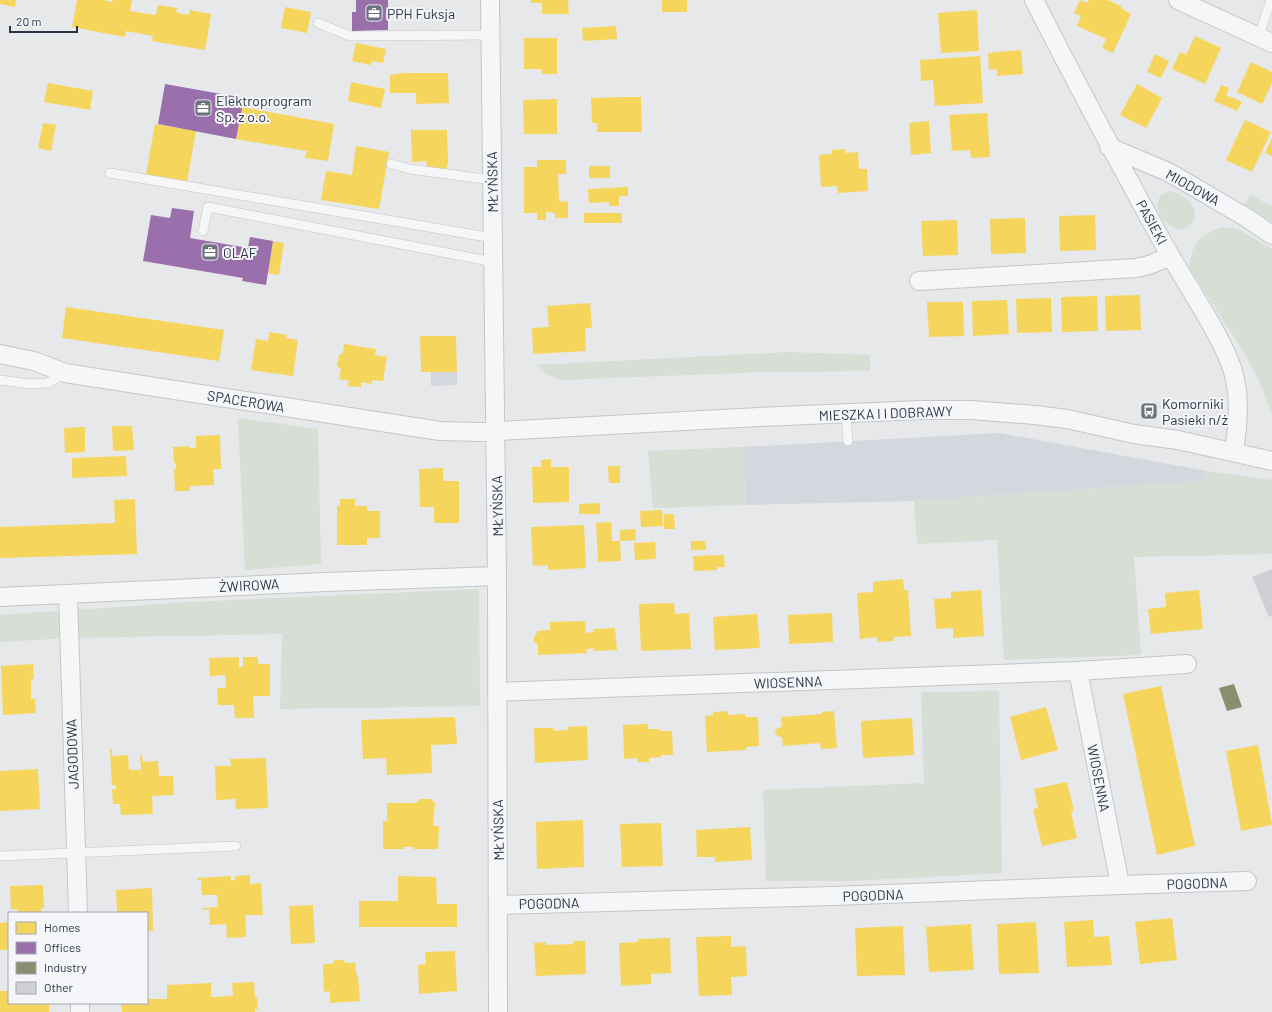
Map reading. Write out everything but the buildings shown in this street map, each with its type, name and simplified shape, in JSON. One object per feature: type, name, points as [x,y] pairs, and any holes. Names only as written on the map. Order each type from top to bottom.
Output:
[{"type":"street","name":"MŁYŃSKA","points":[[490,0],[496,431],[498,1012]]},
{"type":"street","name":"PASIEKI","points":[[1034,0],[1109,146],[1170,255],[1211,323],[1224,349],[1232,368],[1239,402],[1234,452]]},
{"type":"street","points":[[1178,0],[1265,39]]},
{"type":"street","name":"MIODOWA","points":[[1109,146],[1189,184],[1247,218],[1272,235]]},
{"type":"street","points":[[919,281],[1136,268],[1158,262],[1170,255]]},
{"type":"street","name":"SPACEROWA","points":[[0,354],[34,361],[65,373],[420,429],[459,432],[496,431]]},
{"type":"street","name":"MIESZKA I I DOBRAWY","points":[[496,431],[759,417],[944,410],[992,411],[1067,419],[1134,434],[1178,440],[1272,461]]},
{"type":"street","name":"ŻWIROWA","points":[[0,597],[326,582],[497,576]]},
{"type":"street","name":"JAGODOWA","points":[[68,594],[78,912]]},
{"type":"street","name":"WIOSENNA","points":[[497,692],[1078,671],[1187,664]]},
{"type":"street","name":"WIOSENNA","points":[[1078,671],[1120,885]]},
{"type":"street","name":"POGODNA","points":[[498,905],[833,896],[1247,881]]},
{"type":"lane","points":[[1265,39],[1271,0]]},
{"type":"lane","points":[[318,23],[350,36],[490,35]]},
{"type":"lane","points":[[391,164],[410,169],[492,180]]},
{"type":"lane","points":[[110,173],[493,238]]},
{"type":"lane","points":[[203,231],[208,207],[494,262]]},
{"type":"lane","points":[[0,380],[29,384],[48,383],[65,373]]},
{"type":"lane","points":[[846,414],[848,441]]},
{"type":"lane","points":[[0,856],[236,846]]},
{"type":"shaded area","points":[[1170,191],[1180,195],[1188,201],[1194,209],[1194,220],[1186,228],[1178,229],[1171,226],[1160,215],[1158,200],[1162,195]]},
{"type":"shaded area","points":[[1250,195],[1272,206],[1272,222],[1243,207]]},
{"type":"shaded area","points":[[1223,227],[1238,229],[1272,249],[1272,415],[1259,380],[1246,356],[1189,267],[1192,251],[1198,241],[1208,233]]},
{"type":"shaded area","points":[[789,352],[870,355],[870,371],[766,372],[562,380],[554,378],[536,365]]},
{"type":"shaded area","points":[[431,372],[457,372],[457,385],[431,386]]},
{"type":"shaded area","points":[[238,418],[318,429],[321,564],[245,570]]},
{"type":"shaded area","points":[[999,433],[1207,471],[1200,481],[914,501],[746,505],[742,447]]},
{"type":"shaded area","points":[[742,447],[746,505],[653,508],[648,451]]},
{"type":"shaded area","points":[[1207,471],[1272,480],[1272,554],[1134,557],[1141,655],[1004,660],[997,540],[917,544],[914,501],[1200,481]]},
{"type":"shaded area","points":[[479,589],[480,706],[280,709],[282,634],[70,638],[0,642],[0,615],[189,602]]},
{"type":"shaded area","points":[[999,691],[1002,873],[852,881],[766,881],[763,790],[924,783],[921,692]]},
{"type":"place","name":"PPH Fuksja","points":[[374,13]]},
{"type":"place","name":"Elektroprogram Sp. z o.o.","points":[[203,108]]},
{"type":"place","name":"OLAF","points":[[210,252]]},
{"type":"place","name":"Komorniki Pasieki n/ż","points":[[1149,411]]}]
